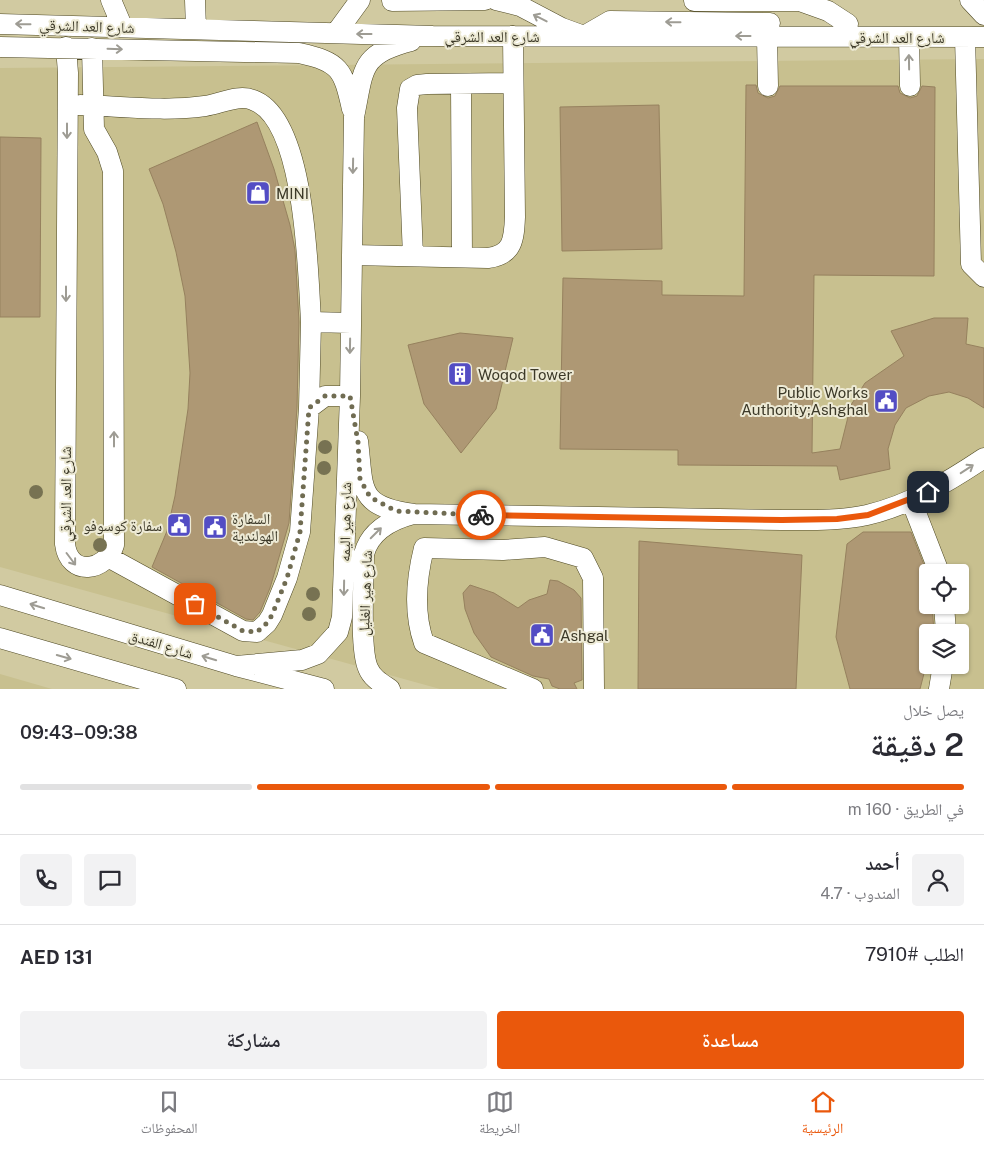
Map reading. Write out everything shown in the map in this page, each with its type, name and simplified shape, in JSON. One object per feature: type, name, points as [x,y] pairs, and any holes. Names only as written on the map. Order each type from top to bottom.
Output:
[{"type":"street","points":[[104,0],[111,0],[122,26]]},
{"type":"street","points":[[195,0],[196,29]]},
{"type":"street","points":[[336,33],[360,0]]},
{"type":"street","points":[[392,0],[485,0]]},
{"type":"street","points":[[506,0],[562,28],[584,36],[610,21],[848,24],[984,23]]},
{"type":"street","points":[[970,0],[984,14]]},
{"type":"street","points":[[694,1],[800,1],[828,11],[848,24]]},
{"type":"street","name":"شارع العد الشرقي","points":[[0,24],[433,36],[974,37]]},
{"type":"street","name":"شارع هير اليمه","points":[[236,666],[302,660],[318,654],[338,632],[344,605],[345,489],[350,398],[354,117],[363,72],[374,56],[393,46],[433,36]]},
{"type":"street","points":[[352,255],[499,256],[514,240],[513,36]]},
{"type":"street","points":[[767,36],[768,86]]},
{"type":"street","points":[[909,37],[910,86]]},
{"type":"street","points":[[974,37],[971,264],[984,277]]},
{"type":"street","name":"شارع العد الشرقي","points":[[0,47],[299,53]]},
{"type":"street","name":"شارع العد الشرقي","points":[[66,48],[68,104],[65,544],[69,560],[76,566],[95,565],[108,557],[114,545],[113,171],[107,152],[94,129],[92,48]]},
{"type":"street","name":"شارع هير اليمه","points":[[299,53],[325,58],[336,66],[346,82],[354,117]]},
{"type":"street","points":[[461,84],[462,257]]},
{"type":"street","points":[[413,256],[408,97],[410,89],[416,85],[514,84]]},
{"type":"street","points":[[68,104],[178,108],[204,106],[244,98],[252,99],[268,109],[277,119],[283,134],[298,182],[305,235],[311,322],[309,408],[300,532],[287,578],[272,615],[267,623],[257,632],[243,631],[108,557]]},
{"type":"street","points":[[311,322],[351,323]]},
{"type":"street","points":[[309,408],[325,396],[350,398]]},
{"type":"street","name":"شارع هير الغليل","points":[[350,398],[358,442],[360,479],[363,488],[370,497],[382,506],[414,514],[828,520],[868,515],[911,500],[945,483],[984,458]]},
{"type":"street","points":[[911,500],[936,564]]},
{"type":"street","name":"شارع هير الغليل","points":[[390,689],[375,680],[367,668],[364,649],[364,554],[366,544],[384,525],[398,518],[414,514]]},
{"type":"street","points":[[533,689],[424,643],[418,625],[417,576],[424,548],[503,550],[545,547],[583,558],[593,578],[594,689]]},
{"type":"street","name":"شارع الفندق","points":[[0,595],[236,666],[324,689]]},
{"type":"street","points":[[0,638],[136,684],[176,689]]},
{"type":"street","points":[[939,689],[942,674]]},
{"type":"shaded area","points":[[984,59],[984,689],[440,689],[0,567],[0,68]]},
{"type":"shaded area","points":[[0,674],[52,689],[0,689]]},
{"type":"building","points":[[746,85],[756,85],[758,93],[768,98],[775,96],[780,86],[898,86],[900,93],[910,98],[917,96],[922,86],[935,87],[934,276],[814,275],[812,453],[840,449],[851,405],[865,383],[904,356],[891,331],[934,318],[968,318],[966,344],[984,348],[984,408],[968,398],[949,392],[929,396],[906,408],[895,425],[888,449],[890,469],[840,480],[837,466],[678,465],[678,450],[560,449],[563,278],[662,281],[662,295],[744,296]]},
{"type":"building","points":[[659,105],[662,249],[562,251],[560,107]]},
{"type":"building","points":[[257,122],[274,169],[290,225],[295,250],[299,322],[297,407],[289,523],[270,588],[260,612],[253,620],[246,619],[152,567],[167,531],[175,496],[188,409],[190,373],[185,296],[163,204],[149,169]]},
{"type":"building","points":[[0,137],[41,138],[40,317],[0,317]]},
{"type":"building","name":"Woqod Tower","points":[[460,333],[513,338],[496,409],[461,453],[424,404],[408,345]]},
{"type":"building","points":[[863,532],[911,532],[924,564],[919,564],[919,614],[933,614],[933,624],[919,624],[919,674],[924,674],[920,689],[850,689],[836,637],[847,544]]},
{"type":"building","points":[[639,541],[802,555],[796,689],[638,689]]},
{"type":"building","points":[[550,580],[558,581],[574,590],[581,598],[582,680],[574,683],[577,689],[560,689],[552,686],[549,679],[533,676],[491,657],[474,633],[465,609],[463,593],[470,585],[494,593],[518,608],[529,600],[547,594]]},
{"type":"way so far","points":[[195,604],[243,631],[257,632],[267,623],[287,578],[300,532],[309,408],[325,396],[350,396],[349,400],[360,458],[360,479],[363,488],[370,497],[382,506],[414,514],[481,515]]},
{"type":"place","name":"MINI","points":[[258,193]]},
{"type":"place","name":"Woqod Tower","points":[[460,374]]},
{"type":"place","name":"Public Works Authority;Ashghal","points":[[886,401]]},
{"type":"place","name":"سفارة كوسوفو","points":[[179,525]]},
{"type":"place","name":"السفارة الهولندية","points":[[215,527]]},
{"type":"place","name":"Ashgal","points":[[542,635]]},
{"type":"route","points":[[481,515],[782,520],[837,519],[868,515],[928,492]]}]
